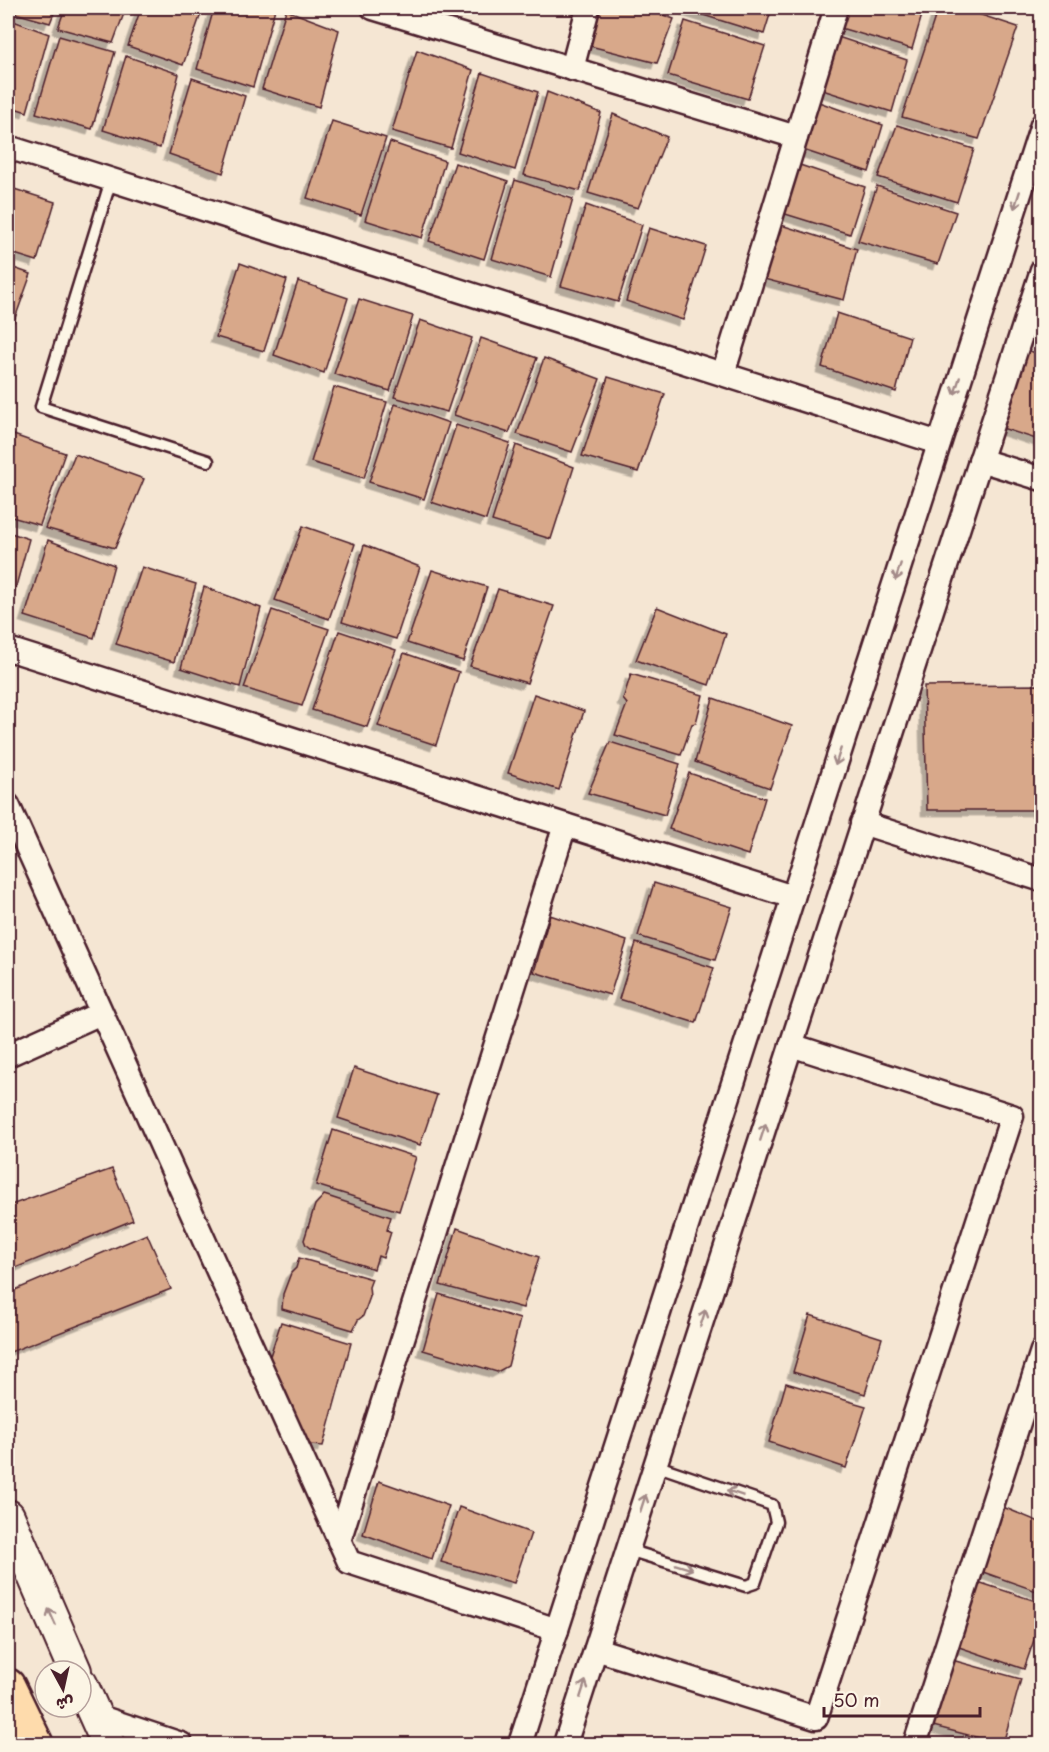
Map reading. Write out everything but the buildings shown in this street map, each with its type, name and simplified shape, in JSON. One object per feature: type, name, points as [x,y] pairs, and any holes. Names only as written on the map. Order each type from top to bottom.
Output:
[{"type":"highway","points":[[8,1686],[36,1744]]},
{"type":"main road","points":[[8,1516],[70,1659]]},
{"type":"main road","points":[[94,1715],[108,1744]]},
{"type":"street","points":[[373,8],[796,137]]},
{"type":"street","points":[[572,69],[588,8]]},
{"type":"street","points":[[723,375],[836,8]]},
{"type":"street","points":[[520,1744],[1041,125]]},
{"type":"street","points":[[8,147],[939,443]]},
{"type":"street","points":[[565,1744],[1041,270]]},
{"type":"street","points":[[980,460],[1041,479]]},
{"type":"street","points":[[8,649],[793,897]]},
{"type":"street","points":[[8,806],[349,1562],[557,1630]]},
{"type":"street","points":[[862,823],[1041,880]]},
{"type":"street","points":[[339,1541],[565,825]]},
{"type":"street","points":[[8,1054],[101,1013]]},
{"type":"street","points":[[596,1649],[816,1718],[1012,1116],[791,1045]]},
{"type":"street","points":[[915,1744],[1041,1351]]},
{"type":"street","points":[[94,1715],[182,1744]]},
{"type":"lane","points":[[111,180],[41,407],[208,461]]},
{"type":"lane","points":[[628,1550],[746,1586],[752,1585],[755,1583],[776,1522],[772,1505],[655,1465]]}]
